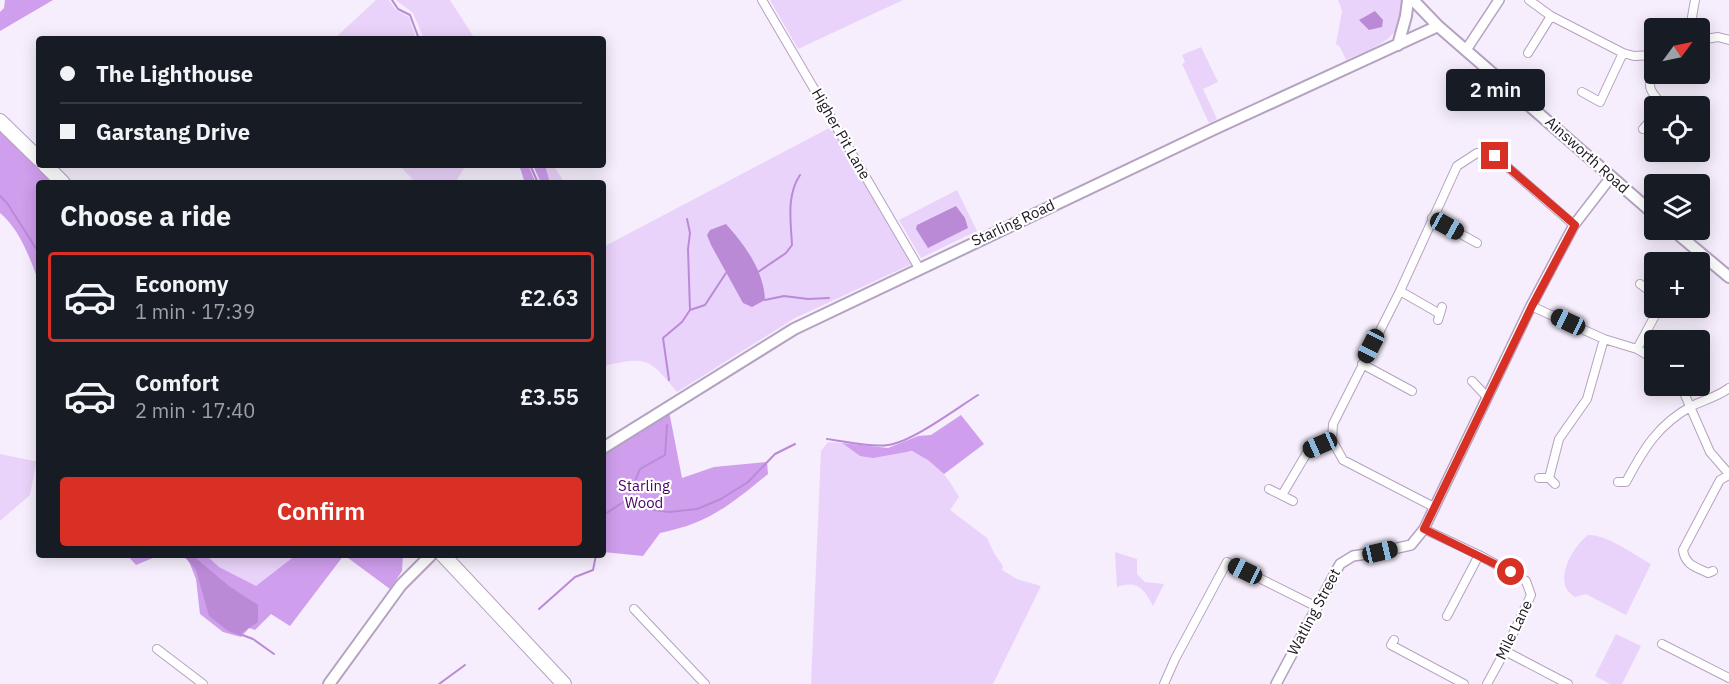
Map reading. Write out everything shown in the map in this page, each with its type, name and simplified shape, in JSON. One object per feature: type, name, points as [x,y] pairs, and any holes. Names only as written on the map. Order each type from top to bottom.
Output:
[{"type":"highway","points":[[0,121],[36,156]]},
{"type":"highway","points":[[48,168],[60,180]]},
{"type":"highway","points":[[446,558],[564,684]]},
{"type":"main road","points":[[1398,45],[1408,0]]},
{"type":"main road","name":"Ainsworth Road","points":[[1413,0],[1438,26],[1644,205]]},
{"type":"main road","name":"Starling Road","points":[[606,446],[794,329],[1223,124],[1438,26]]},
{"type":"main road","points":[[1685,240],[1729,277]]},
{"type":"main road","points":[[329,684],[401,585],[428,558]]},
{"type":"street","name":"Higher Pit Lane","points":[[762,0],[920,267]]},
{"type":"street","points":[[1466,50],[1499,0]]},
{"type":"street","points":[[1529,0],[1551,16],[1623,53],[1644,56]]},
{"type":"street","points":[[1692,18],[1695,0]]},
{"type":"street","points":[[1528,53],[1551,16]]},
{"type":"street","points":[[1710,38],[1718,37],[1729,40]]},
{"type":"street","points":[[1582,92],[1600,102],[1623,53]]},
{"type":"street","points":[[1434,507],[1343,460],[1332,440],[1333,424],[1400,291],[1457,166],[1477,153],[1495,156],[1575,225]]},
{"type":"street","name":"Watling Street","points":[[1280,683],[1340,564],[1353,556],[1412,545],[1424,529],[1487,396],[1575,225],[1611,177]]},
{"type":"street","points":[[1432,218],[1477,244]]},
{"type":"street","points":[[1640,284],[1644,287]]},
{"type":"street","points":[[1400,291],[1440,314]]},
{"type":"street","points":[[1532,306],[1604,339],[1644,353]]},
{"type":"street","points":[[1637,349],[1654,318]]},
{"type":"street","points":[[1539,478],[1552,481],[1559,440],[1587,399],[1604,339]]},
{"type":"street","points":[[1362,364],[1412,391]]},
{"type":"street","points":[[1472,381],[1487,396]]},
{"type":"street","points":[[1618,482],[1626,482],[1645,446],[1666,423],[1690,407],[1729,388]]},
{"type":"street","points":[[1685,396],[1710,452],[1729,474],[1720,480],[1683,550],[1684,557],[1689,564],[1708,573],[1713,571]]},
{"type":"street","points":[[1282,495],[1308,451],[1332,440]]},
{"type":"street","points":[[1269,489],[1293,501]]},
{"type":"street","name":"Mile Lane","points":[[1424,529],[1479,555],[1526,581],[1530,588],[1532,595],[1487,684]]},
{"type":"street","points":[[1446,616],[1479,555]]},
{"type":"street","points":[[1164,684],[1227,562],[1317,607]]},
{"type":"street","points":[[634,609],[705,684]]},
{"type":"street","points":[[1394,640],[1391,645],[1464,684]]},
{"type":"street","points":[[1662,644],[1729,678]]},
{"type":"street","points":[[157,649],[202,684]]},
{"type":"street","points":[[1505,651],[1568,684]]},
{"type":"shaded area","points":[[376,0],[389,0],[396,10],[409,17],[415,36],[337,36]]},
{"type":"shaded area","points":[[396,0],[450,0],[473,36],[423,36],[413,13]]},
{"type":"shaded area","points":[[770,0],[903,0],[798,49]]},
{"type":"shaded area","points":[[1338,0],[1401,0],[1400,23],[1387,39],[1346,60],[1340,47],[1336,44],[1342,11]]},
{"type":"shaded area","points":[[1375,11],[1383,20],[1382,27],[1369,30],[1359,20]]},
{"type":"shaded area","points":[[1201,47],[1218,82],[1203,89],[1217,119],[1209,123],[1182,64],[1185,62],[1182,55]]},
{"type":"shaded area","points":[[833,126],[914,263],[795,318],[677,392],[660,372],[646,362],[630,361],[606,366],[606,245]]},
{"type":"shaded area","points":[[402,168],[464,168],[457,180],[413,180]]},
{"type":"shaded area","points":[[546,168],[555,168],[563,180],[549,180]]},
{"type":"shaded area","points":[[957,190],[977,231],[921,258],[899,220]]},
{"type":"shaded area","points":[[956,206],[965,218],[968,228],[928,248],[916,229],[917,225]]},
{"type":"shaded area","points":[[726,224],[752,259],[761,279],[765,300],[752,307],[743,303],[707,235],[710,230]]},
{"type":"shaded area","points":[[828,442],[842,443],[860,456],[907,451],[927,459],[946,476],[959,497],[950,510],[987,538],[1003,566],[1002,570],[1017,579],[1041,586],[993,684],[811,684],[821,451]]},
{"type":"shaded area","points":[[0,454],[36,461],[30,495],[0,521]]},
{"type":"shaded area","points":[[1588,535],[1612,541],[1651,564],[1626,615],[1586,594],[1575,597],[1568,591],[1564,575],[1566,566],[1576,548]]},
{"type":"shaded area","points":[[1115,552],[1137,559],[1137,574],[1145,582],[1164,584],[1153,606],[1139,587],[1130,584],[1117,587]]},
{"type":"shaded area","points":[[186,558],[196,558],[229,586],[258,605],[258,622],[239,635],[228,631],[209,616],[196,570]]},
{"type":"shaded area","points":[[209,558],[292,558],[256,587],[219,567]]},
{"type":"shaded area","points":[[1616,634],[1641,646],[1622,684],[1610,684],[1595,676]]},
{"type":"green space","points":[[5,0],[53,0],[0,31],[0,12],[4,8]]},
{"type":"green space","points":[[0,131],[50,180],[36,180],[36,275],[19,236],[0,213]]},
{"type":"green space","points":[[520,168],[529,168],[535,180],[524,180]]},
{"type":"green space","points":[[534,168],[546,168],[549,180],[540,180]]},
{"type":"green space","name":"Starling Wood","points":[[669,411],[682,478],[714,467],[767,462],[768,474],[742,495],[706,518],[660,533],[643,556],[606,552],[606,451]]},
{"type":"green space","points":[[961,415],[984,444],[944,474],[928,460],[912,451],[873,458],[860,456],[842,443],[888,448],[918,436],[931,435]]},
{"type":"green space","points":[[130,558],[153,558],[136,565]]},
{"type":"green space","points":[[184,558],[209,558],[219,567],[256,586],[292,558],[342,558],[290,626],[271,614],[255,630],[249,628],[241,637],[223,632],[200,614],[196,579],[188,559]]},
{"type":"green space","points":[[348,558],[403,558],[402,571],[390,589]]},
{"type":"waterway","points":[[392,0],[398,9],[410,15],[418,36]]},
{"type":"waterway","points":[[531,168],[537,180]]},
{"type":"waterway","points":[[758,272],[786,253],[792,245],[791,200],[800,175]]},
{"type":"waterway","points":[[0,196],[36,248]]},
{"type":"waterway","points":[[669,380],[663,338],[682,322],[690,310],[688,249],[690,233],[687,219]]},
{"type":"waterway","points":[[690,310],[705,305],[726,273]]},
{"type":"waterway","points":[[765,300],[784,296],[808,299],[829,298]]},
{"type":"waterway","points":[[827,439],[873,446],[898,443],[947,416],[978,395]]},
{"type":"waterway","points":[[606,513],[628,499],[640,469],[665,455],[667,425]]},
{"type":"waterway","points":[[628,499],[646,509],[669,512],[697,509],[721,499],[748,482],[775,454],[795,444]]},
{"type":"waterway","points":[[539,609],[575,577],[593,570],[595,558]]},
{"type":"waterway","points":[[237,633],[253,639],[274,654]]},
{"type":"waterway","points":[[439,684],[465,665]]},
{"type":"route","points":[[1495,156],[1575,225],[1487,396],[1424,529],[1511,572]]}]
